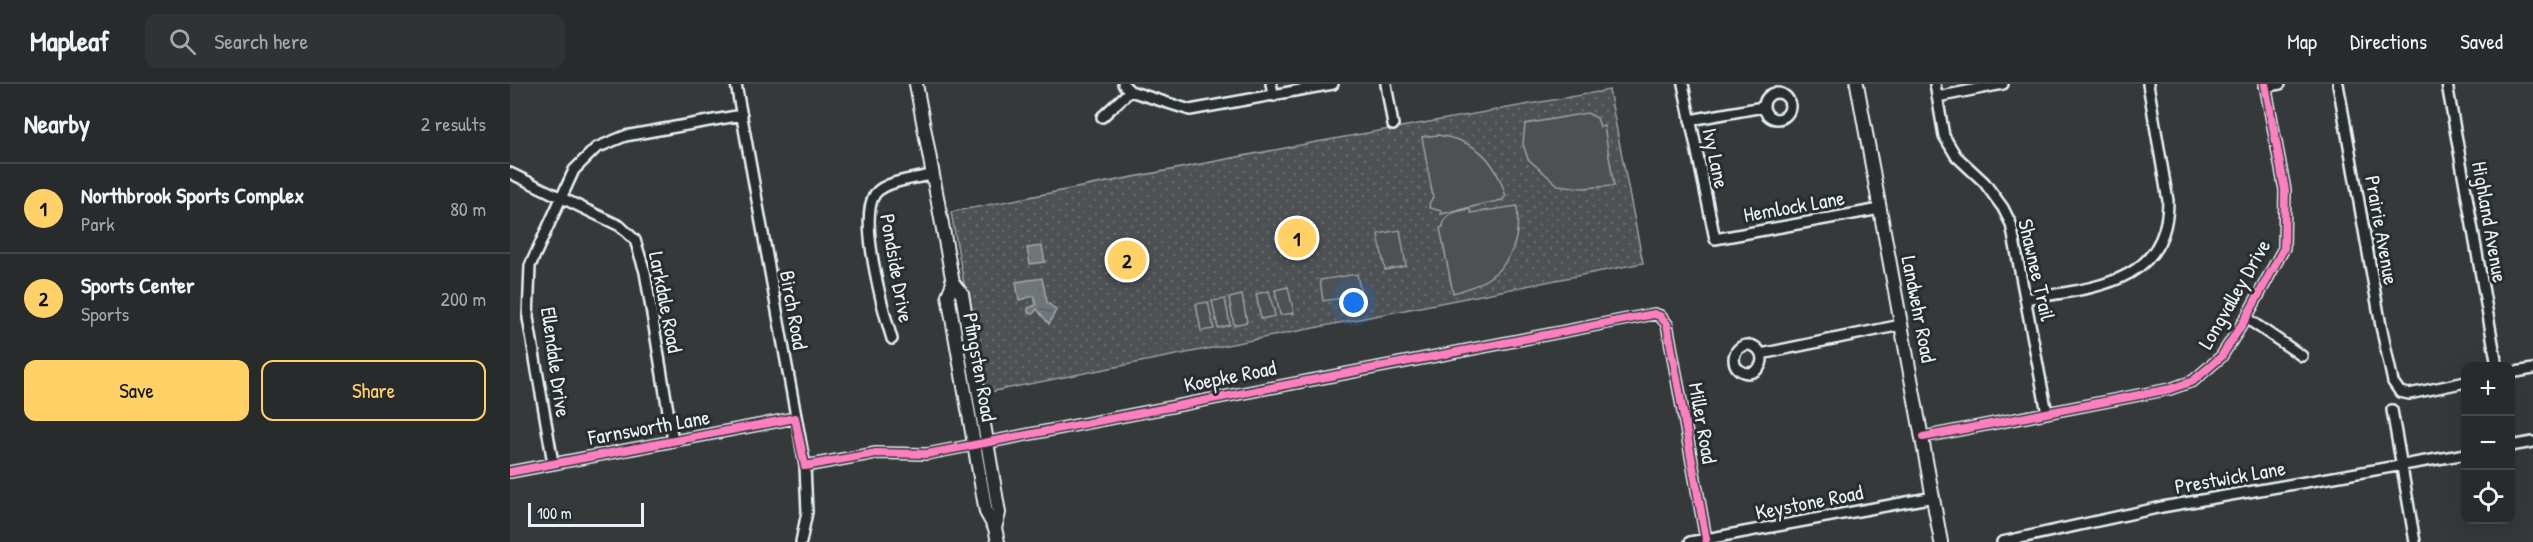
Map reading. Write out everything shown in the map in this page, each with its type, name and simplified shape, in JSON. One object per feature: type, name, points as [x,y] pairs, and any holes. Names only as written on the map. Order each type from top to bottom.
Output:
[{"type":"main road","name":"Pfingsten Road","points":[[916,84],[953,283],[962,294],[999,513],[995,528]]},
{"type":"main road","name":"Landwehr Road","points":[[1857,84],[1941,542]]},
{"type":"main road","name":"Pfingsten Road","points":[[953,283],[948,295],[961,378],[986,512],[995,528],[998,542]]},
{"type":"main road","points":[[961,378],[975,375]]},
{"type":"street","name":"Birch Road","points":[[736,84],[805,466],[808,495],[801,542]]},
{"type":"street","points":[[1271,84],[1274,96]]},
{"type":"street","points":[[1102,117],[1126,87],[1190,110],[1333,84]]},
{"type":"street","points":[[1386,84],[1393,125]]},
{"type":"street","name":"Ivy Lane","points":[[1683,84],[1715,239]]},
{"type":"street","name":"Shawnee Trail","points":[[1935,84],[1944,136],[1956,156],[2003,208],[2011,224],[2047,413]]},
{"type":"street","points":[[1937,96],[2003,84]]},
{"type":"street","points":[[2026,299],[2110,284],[2136,271],[2157,245],[2168,215],[2168,201],[2148,84]]},
{"type":"street","points":[[2265,85],[2280,84]]},
{"type":"street","name":"Prairie Avenue","points":[[2338,84],[2393,382],[2400,392],[2409,394],[2461,383]]},
{"type":"street","name":"Highland Avenue","points":[[2447,84],[2496,362]]},
{"type":"street","name":"Longvalley Drive","points":[[1923,437],[2170,389],[2193,381],[2221,357],[2246,318],[2284,248],[2285,190],[2265,85]]},
{"type":"street","points":[[1690,120],[1763,107]]},
{"type":"street","name":"Ellendale Drive","points":[[553,463],[528,318],[530,266],[573,170],[596,148],[625,136],[742,115]]},
{"type":"street","name":"Larkdale Road","points":[[510,173],[620,226],[635,240],[645,272],[673,441]]},
{"type":"street","name":"Pondside Drive","points":[[892,339],[883,312],[868,226],[868,207],[876,192],[899,181],[932,175]]},
{"type":"street","name":"Hemlock Lane","points":[[1715,239],[1880,209]]},
{"type":"street","name":"Koepke Road","points":[[805,466],[876,453],[927,453],[973,445],[1560,331],[1649,315],[1660,316]]},
{"type":"street","name":"Miller Road","points":[[1660,316],[1667,324],[1706,539]]},
{"type":"street","points":[[2246,318],[2302,356]]},
{"type":"street","points":[[1761,354],[1901,325]]},
{"type":"street","points":[[2515,372],[2533,369]]},
{"type":"street","points":[[2392,410],[2415,542]]},
{"type":"street","name":"Farnsworth Lane","points":[[510,472],[795,418]]},
{"type":"street","points":[[2515,445],[2533,442]]},
{"type":"street","name":"Prestwick Lane","points":[[2002,542],[2172,506],[2461,455]]},
{"type":"street","name":"Keystone Road","points":[[1690,542],[1934,497]]},
{"type":"shaded area","points":[[1609,90],[1643,263],[984,393],[951,212],[1311,143]]},
{"type":"shaded area","points":[[1587,113],[1597,118],[1600,127],[1604,126],[1614,186],[1581,188],[1558,185],[1528,159],[1523,144],[1525,124]]},
{"type":"shaded area","points":[[1438,135],[1464,142],[1482,154],[1496,171],[1506,196],[1502,200],[1441,214],[1441,211],[1430,208],[1429,204],[1433,197],[1422,137]]},
{"type":"shaded area","points":[[1517,206],[1516,239],[1505,263],[1484,281],[1453,293],[1440,228],[1443,227],[1446,218],[1452,213],[1470,209],[1471,213]]},
{"type":"shaded area","points":[[1400,230],[1406,266],[1385,270],[1378,234]]},
{"type":"shaded area","points":[[1357,274],[1361,295],[1323,301],[1320,280]]},
{"type":"shaded area","points":[[1288,287],[1294,313],[1280,315],[1275,290]]},
{"type":"shaded area","points":[[1269,291],[1275,316],[1261,319],[1256,294]]},
{"type":"shaded area","points":[[1242,295],[1247,322],[1234,325],[1229,298]]},
{"type":"shaded area","points":[[1225,299],[1230,325],[1218,328],[1212,301]]},
{"type":"shaded area","points":[[1208,302],[1214,329],[1201,331],[1196,304]]},
{"type":"water","points":[[1042,246],[1045,262],[1030,264],[1027,248]]},
{"type":"water","points":[[1042,278],[1047,302],[1056,310],[1049,324],[1037,309],[1033,314],[1028,313],[1028,308],[1036,305],[1034,296],[1019,300],[1016,282]]},
{"type":"cycle path","points":[[1923,437],[2170,389],[2193,381],[2221,357],[2246,318],[2284,248],[2285,190],[2265,84]]},
{"type":"cycle path","points":[[510,472],[795,418],[805,466],[876,453],[927,454],[1654,314],[1660,316],[1667,324],[1706,539]]},
{"type":"place","name":"Northbrook Sports Complex","points":[[1297,238]]},
{"type":"place","name":"Sports Center","points":[[1127,260]]}]
